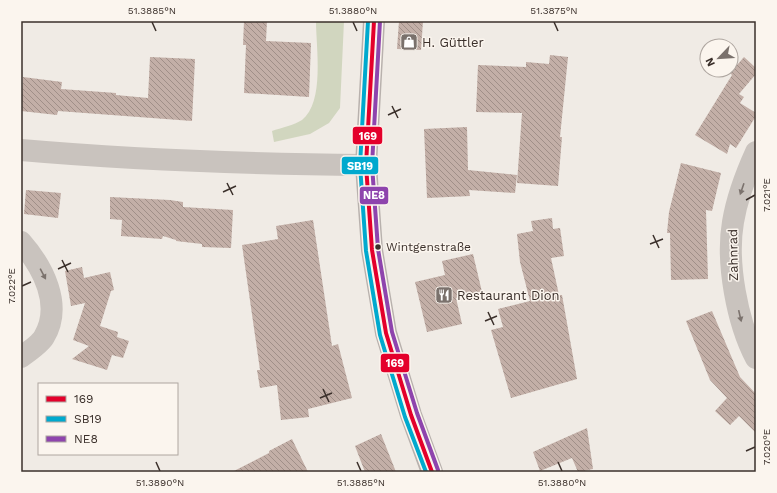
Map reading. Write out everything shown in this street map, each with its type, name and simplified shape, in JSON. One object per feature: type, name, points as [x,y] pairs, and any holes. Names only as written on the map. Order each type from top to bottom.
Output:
[{"type":"main road","points":[[374,21],[366,165],[372,250],[386,333],[411,415],[432,472]]},
{"type":"street","points":[[21,150],[79,155],[256,164],[366,165]]},
{"type":"street","name":"Zahnrad","points":[[756,152],[739,198],[733,223],[732,255],[733,284],[743,329],[756,358]]},
{"type":"street","points":[[21,242],[33,256],[49,285],[52,315],[44,338],[21,357]]},
{"type":"green space","points":[[316,21],[344,21],[340,108],[329,123],[310,134],[274,142],[272,131],[302,120],[309,112],[314,101],[318,74]]},
{"type":"building","points":[[244,21],[267,21],[266,41],[311,43],[309,97],[244,93],[246,45],[243,45]]},
{"type":"building","points":[[399,21],[423,21],[421,50],[397,49]]},
{"type":"building","points":[[550,55],[568,57],[560,137],[562,137],[558,186],[517,183],[522,113],[476,112],[478,65],[526,67],[526,62],[549,64]]},
{"type":"building","points":[[150,57],[195,59],[192,121],[58,111],[57,115],[21,111],[23,77],[62,82],[61,89],[116,93],[116,95],[148,98]]},
{"type":"building","points":[[744,57],[756,68],[756,74],[739,94],[744,97],[740,103],[756,113],[756,116],[736,148],[730,144],[727,154],[695,135],[730,78],[739,78],[739,63]]},
{"type":"building","points":[[467,127],[468,170],[517,175],[515,193],[469,190],[470,196],[427,198],[424,129]]},
{"type":"building","points":[[681,163],[721,173],[712,211],[706,210],[708,279],[671,280],[670,233],[667,233],[669,212]]},
{"type":"building","points":[[26,190],[61,193],[58,218],[24,214]]},
{"type":"building","points":[[110,197],[170,200],[183,202],[183,207],[233,210],[231,248],[202,247],[202,244],[176,241],[163,236],[162,239],[121,236],[122,220],[110,219]]},
{"type":"building","points":[[552,218],[553,229],[560,228],[564,256],[551,258],[559,295],[562,295],[577,379],[511,398],[491,330],[503,327],[498,309],[530,301],[520,262],[517,234],[533,231],[531,221]]},
{"type":"building","points":[[313,220],[332,346],[338,344],[352,398],[308,409],[309,417],[281,420],[277,385],[260,388],[257,370],[260,370],[242,245],[278,239],[276,226]]},
{"type":"building","name":"Restaurant Dion","points":[[473,254],[482,292],[456,298],[462,324],[427,332],[415,282],[445,275],[442,261]]},
{"type":"building","points":[[82,267],[84,278],[110,272],[114,290],[111,291],[100,326],[118,332],[117,337],[129,341],[123,358],[112,355],[107,370],[72,359],[89,346],[73,340],[85,303],[71,306],[65,271]]},
{"type":"building","points":[[712,311],[740,377],[756,394],[756,433],[739,416],[730,425],[715,411],[727,398],[710,380],[686,321]]},
{"type":"building","points":[[587,428],[593,469],[578,472],[572,458],[540,471],[533,452]]},
{"type":"building","points":[[381,434],[396,472],[365,472],[355,446]]},
{"type":"building","points":[[292,439],[308,472],[232,472],[269,453],[269,451]]},
{"type":"transit line","name":"SB19","points":[[368,21],[360,165],[366,251],[380,335],[405,417],[426,472]]},
{"type":"transit line","name":"169","points":[[374,21],[366,165],[372,250],[386,333],[411,415],[432,472]]},
{"type":"transit line","name":"NE8","points":[[380,21],[372,165],[378,249],[392,332],[417,413],[438,470]]},
{"type":"place","name":"H. Güttler","points":[[409,42]]},
{"type":"place","name":"Wintgenstraße","points":[[378,247]]},
{"type":"place","name":"Restaurant Dion","points":[[444,295]]}]
